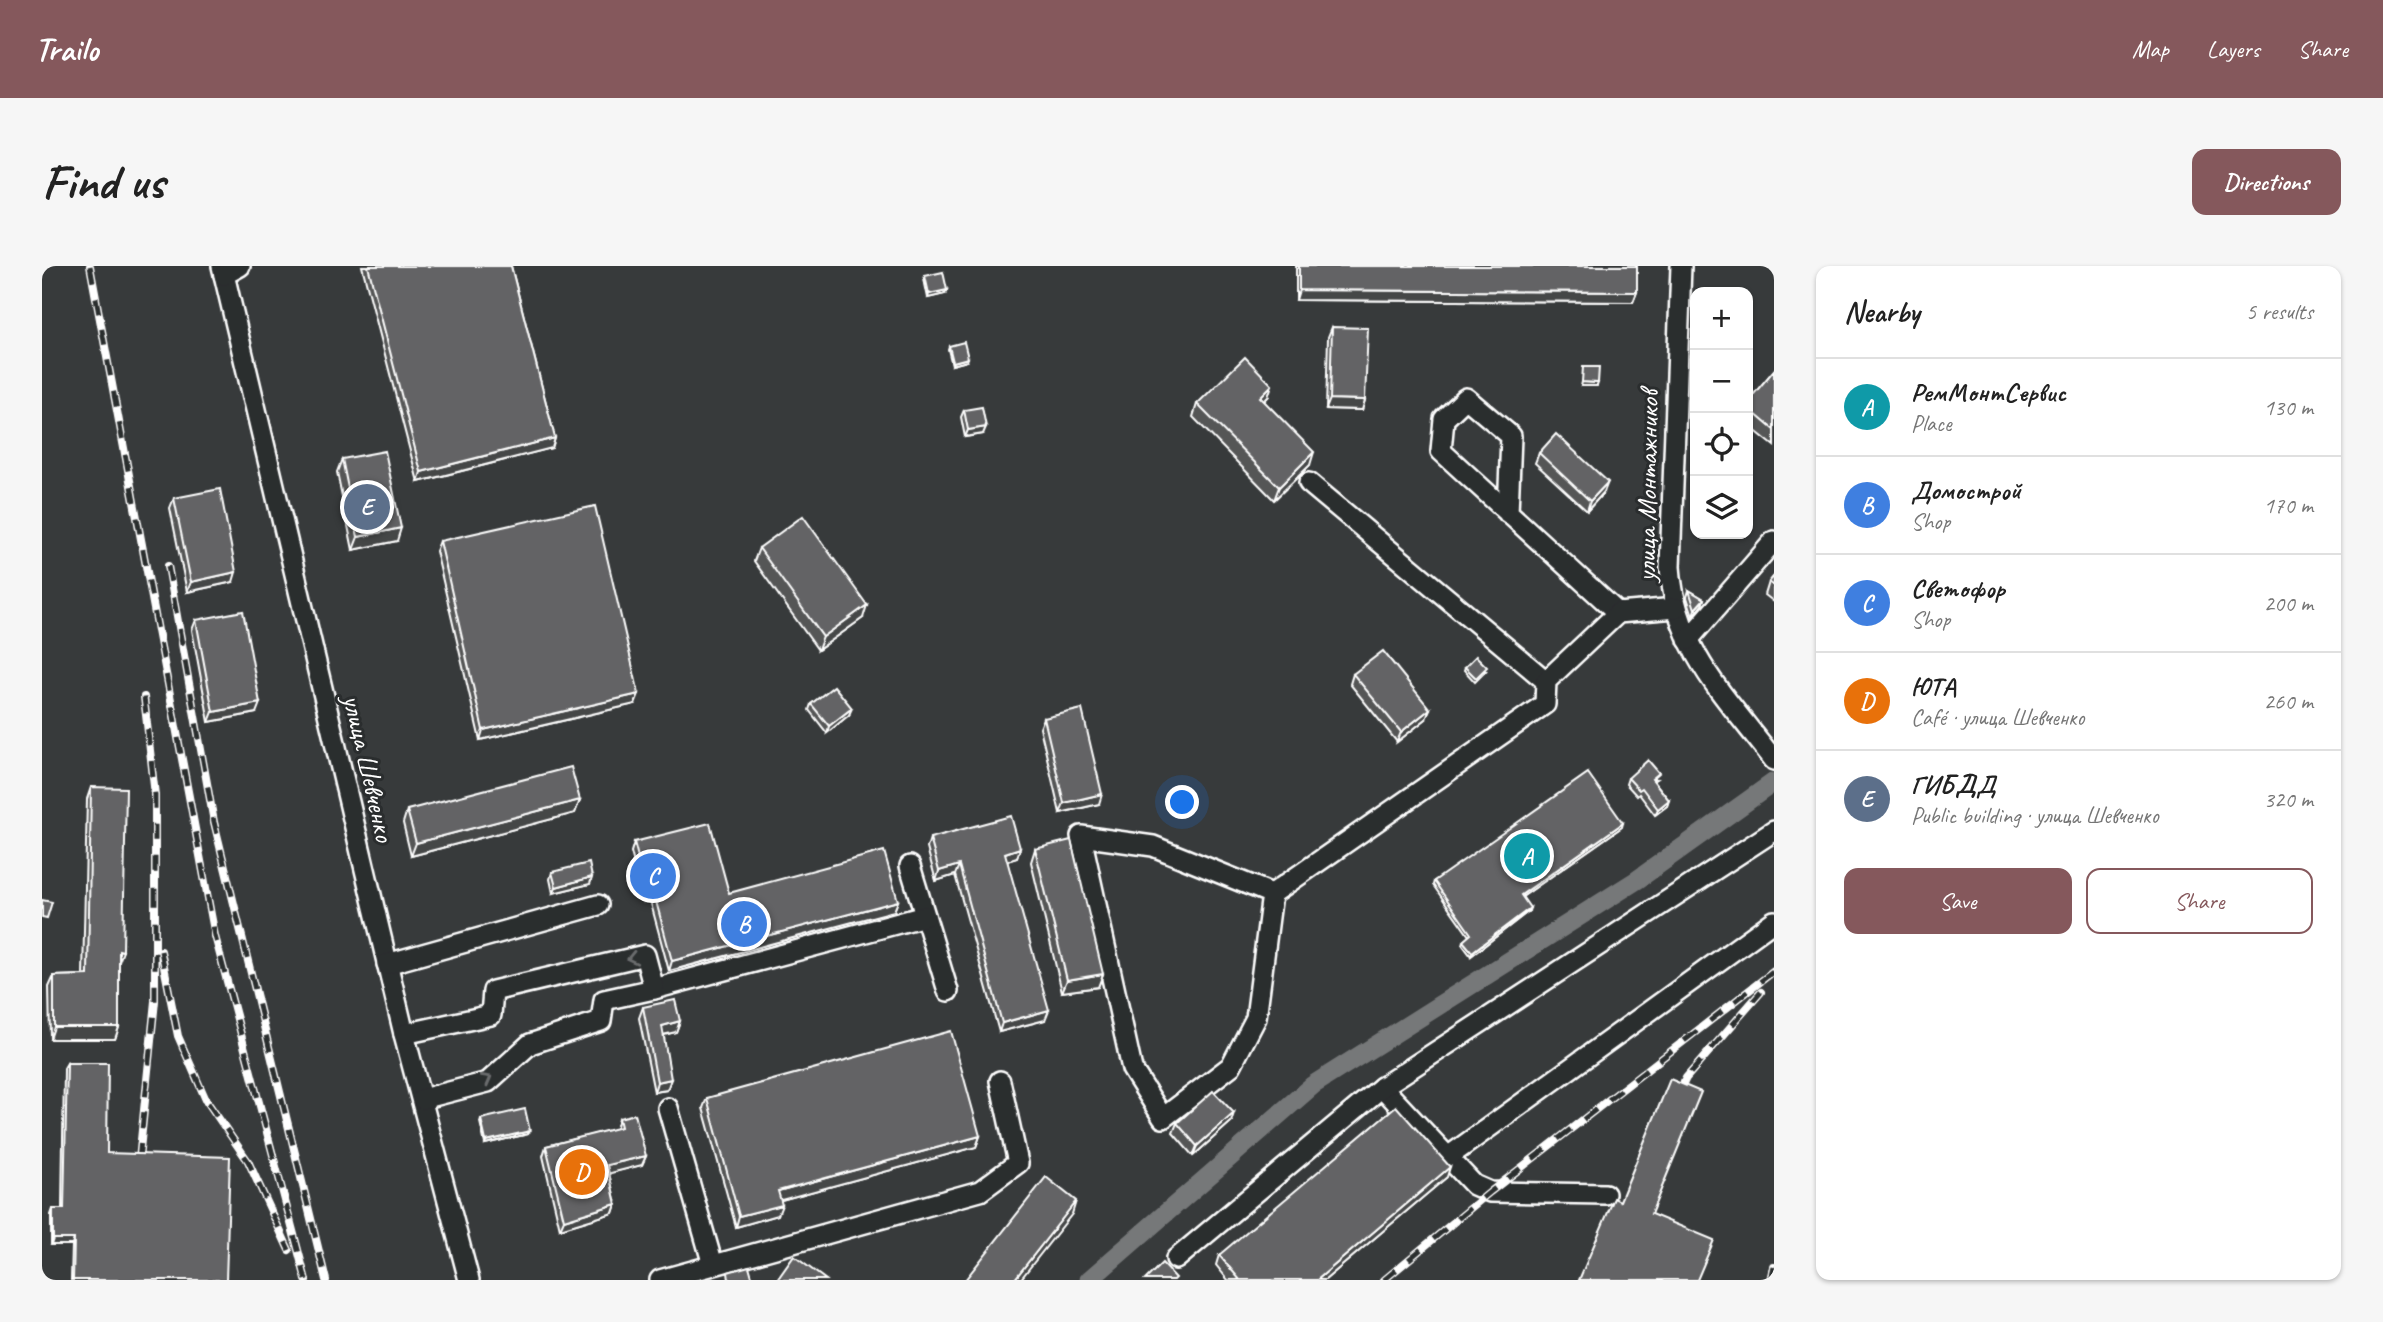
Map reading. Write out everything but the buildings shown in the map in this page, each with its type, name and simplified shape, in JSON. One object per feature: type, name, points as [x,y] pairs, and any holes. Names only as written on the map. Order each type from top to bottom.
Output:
[{"type":"street","name":"улица Монтажников","points":[[1681,266],[1670,567],[1676,608],[1693,655],[1774,760]]},
{"type":"street","name":"улица Шевченко","points":[[229,269],[387,964],[469,1280]]},
{"type":"street","points":[[1508,513],[1511,436],[1466,398],[1444,419],[1441,452],[1508,513],[1618,613]]},
{"type":"street","points":[[1309,483],[1546,681]]},
{"type":"street","points":[[1688,640],[1774,541]]},
{"type":"street","points":[[1272,894],[1153,846],[1082,836],[1132,1069],[1163,1118],[1231,1066],[1256,1018],[1272,894],[1545,704],[1546,681],[1618,613],[1676,608]]},
{"type":"street","points":[[1176,1259],[1382,1087],[1774,831]]},
{"type":"street","points":[[910,866],[948,991]]},
{"type":"street","points":[[387,964],[598,905]]},
{"type":"street","points":[[422,1099],[488,1082],[530,1044],[601,1021],[604,1000],[925,916]]},
{"type":"street","points":[[1448,1157],[1774,922]]},
{"type":"street","points":[[404,1034],[491,1015],[493,991],[645,955],[654,989]]},
{"type":"street","points":[[660,1280],[980,1191],[1018,1163],[1000,1081]]},
{"type":"street","points":[[1382,1087],[1474,1185],[1490,1192],[1605,1194]]},
{"type":"street","points":[[668,1108],[713,1265]]},
{"type":"waterway","points":[[1089,1280],[1313,1085],[1637,880],[1774,782]]},
{"type":"railway","points":[[90,266],[215,936],[306,1280]]},
{"type":"railway","points":[[168,566],[214,822],[326,1280]]},
{"type":"railway","points":[[139,1160],[155,1001],[155,795],[144,697]]},
{"type":"railway","points":[[161,951],[178,1036],[206,1100],[248,1161],[289,1250]]},
{"type":"railway","points":[[1384,1280],[1490,1192],[1774,971]]},
{"type":"railway","points":[[1675,1101],[1686,1078],[1761,992]]},
{"type":"railway","points":[[1771,1280],[1774,1267]]},
{"type":"place","name":"ГИБДД","points":[[367,507]]},
{"type":"place","name":"РемМонтСервис","points":[[1527,856]]},
{"type":"place","name":"Светофор","points":[[653,876]]},
{"type":"place","name":"Домострой","points":[[744,924]]},
{"type":"place","name":"ЮТА","points":[[582,1172]]}]
